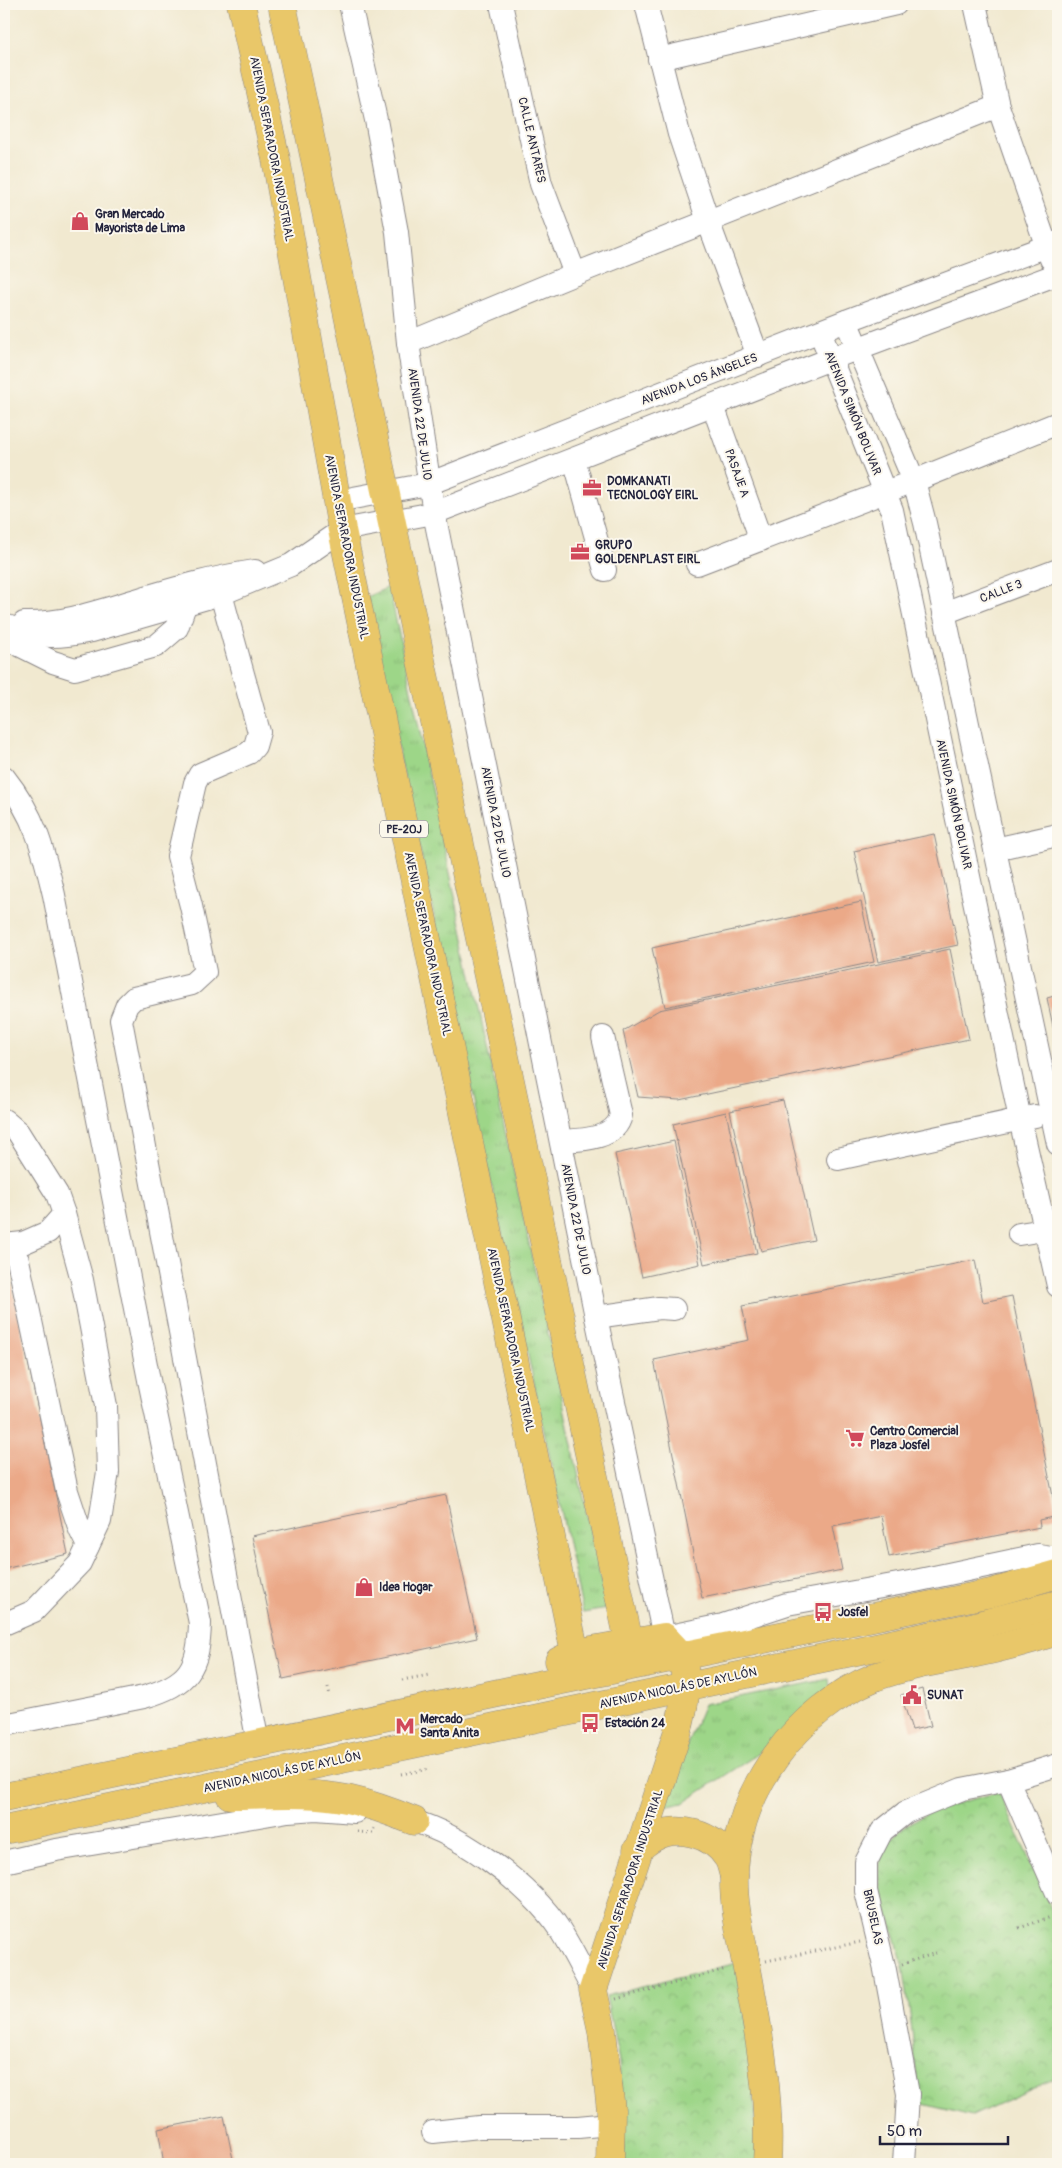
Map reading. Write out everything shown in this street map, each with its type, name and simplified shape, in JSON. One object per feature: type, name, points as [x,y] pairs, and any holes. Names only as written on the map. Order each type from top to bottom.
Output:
[{"type":"main road","name":"AVENIDA SEPARADORA INDUSTRIAL","points":[[241,4],[276,159],[342,530],[575,1653]]},
{"type":"main road","points":[[282,4],[629,1642]]},
{"type":"main road","points":[[4,1797],[508,1691],[672,1646],[991,1593],[1058,1574]]},
{"type":"main road","name":"AVENIDA NICOLÁS DE AYLLÓN","points":[[4,1830],[971,1627],[1058,1604]]},
{"type":"main road","points":[[767,2164],[769,2127],[758,2033],[737,1918],[734,1876],[738,1845],[755,1792],[773,1760],[794,1734],[811,1718],[844,1694],[874,1678],[909,1666],[1013,1645],[1058,1631]]},
{"type":"main road","points":[[508,1691],[552,1664],[575,1653],[629,1642],[672,1646]]},
{"type":"main road","name":"AVENIDA SEPARADORA INDUSTRIAL","points":[[593,1990],[677,1734],[684,1707],[687,1686],[672,1646]]},
{"type":"main road","points":[[166,1796],[306,1794],[345,1799],[380,1808],[414,1821]]},
{"type":"main road","points":[[638,1850],[654,1837],[674,1831],[695,1833],[714,1842],[728,1858],[734,1876]]},
{"type":"main road","points":[[593,1990],[602,2031],[610,2124],[610,2164]]},
{"type":"street","name":"AVENIDA 22 DE JULIO","points":[[350,4],[376,120],[397,232],[408,342],[428,484],[596,1317],[672,1646]]},
{"type":"street","name":"CALLE ANTARES","points":[[500,4],[542,184],[575,274]]},
{"type":"street","points":[[646,4],[679,134],[708,221],[758,356]]},
{"type":"street","points":[[659,59],[896,4]]},
{"type":"street","points":[[4,624],[42,637],[62,636],[92,631],[221,594],[291,565],[342,530],[434,513],[859,348],[1057,274],[1053,244],[998,106],[974,4]]},
{"type":"street","points":[[408,342],[998,106]]},
{"type":"street","name":"AVENIDA LOS ÁNGELES","points":[[337,502],[428,484],[846,321],[1053,244]]},
{"type":"street","points":[[846,321],[914,481],[925,524],[1058,1144]]},
{"type":"street","name":"AVENIDA SIMÓN BOLIVAR","points":[[820,332],[892,510],[1020,1119],[1058,1286]]},
{"type":"street","name":"PASAJE A","points":[[713,406],[761,540]]},
{"type":"street","points":[[697,564],[914,481],[1058,423]]},
{"type":"street","points":[[574,459],[605,570]]},
{"type":"street","points":[[4,624],[65,620],[216,576],[291,565]]},
{"type":"street","name":"CALLE 3","points":[[944,613],[1058,570]]},
{"type":"street","points":[[221,594],[259,732],[255,746],[249,753],[200,774],[194,784],[178,856],[205,972],[192,984],[134,998],[127,1005],[121,1020],[258,1744]]},
{"type":"street","points":[[4,631],[17,644],[53,662],[75,668],[156,646],[177,628],[186,603]]},
{"type":"street","points":[[4,777],[15,791],[36,828],[54,895],[150,1385],[200,1623],[200,1644],[193,1664],[178,1683],[170,1687],[144,1697],[4,1725]]},
{"type":"street","points":[[995,850],[1058,835]]},
{"type":"street","points":[[560,1141],[590,1139],[611,1130],[620,1123],[621,1115],[604,1037]]},
{"type":"street","points":[[838,1159],[1052,1112]]},
{"type":"street","points":[[4,1120],[18,1132],[57,1194],[64,1214],[82,1280],[106,1406],[108,1472],[100,1521],[80,1564],[34,1611],[4,1624]]},
{"type":"street","points":[[5,1244],[23,1243],[48,1232],[64,1214]]},
{"type":"street","points":[[1019,1234],[1044,1230]]},
{"type":"street","points":[[5,1244],[18,1260],[67,1491],[80,1530],[88,1546]]},
{"type":"street","points":[[596,1317],[659,1308],[674,1309]]},
{"type":"street","points":[[672,1646],[723,1625],[787,1604],[915,1581],[1038,1555],[1058,1558]]},
{"type":"street","name":"BRUSELAS","points":[[904,2164],[908,2094],[885,1970],[866,1891],[866,1862],[882,1831],[906,1812],[962,1789],[1008,1780],[1058,1764]]},
{"type":"street","points":[[1008,1780],[1058,1895]]},
{"type":"street","points":[[4,1862],[56,1850],[288,1811],[316,1809],[345,1810],[414,1821],[493,1863],[527,1891],[560,1929],[593,1990]]},
{"type":"street","points":[[433,2132],[479,2127],[578,2127],[610,2124]]},
{"type":"path","points":[[402,1680],[429,1675]]},
{"type":"path","points":[[328,1687],[330,1695]]},
{"type":"path","points":[[401,1774],[429,1769]]},
{"type":"path","points":[[1020,1928],[1058,1914]]},
{"type":"path","points":[[885,1970],[936,1953]]},
{"type":"green space","points":[[389,587],[607,1609],[583,1613],[366,597]]},
{"type":"green space","points":[[829,1679],[830,1690],[773,1744],[683,1803],[660,1808],[704,1704]]},
{"type":"green space","points":[[999,1792],[1058,1924],[1058,2077],[972,2116],[919,2103],[904,1972],[881,1888],[879,1872],[884,1850],[893,1837],[905,1826],[934,1811]]},
{"type":"green space","points":[[737,1963],[751,2050],[759,2164],[624,2164],[619,2061],[606,1996]]},
{"type":"building","points":[[934,834],[958,945],[878,962],[854,851]]},
{"type":"building","points":[[861,902],[874,962],[665,1007],[652,948]]},
{"type":"building","points":[[950,949],[969,1039],[679,1100],[638,1097],[623,1031],[659,1010]]},
{"type":"building","points":[[1058,995],[1058,1045],[1057,1045],[1047,998]]},
{"type":"building","points":[[783,1100],[814,1240],[761,1251],[730,1111]]},
{"type":"building","points":[[726,1112],[757,1253],[704,1264],[673,1124]]},
{"type":"building","points":[[674,1141],[700,1264],[642,1277],[615,1154]]},
{"type":"building","points":[[7,1260],[68,1554],[4,1569],[4,1261]]},
{"type":"building","name":"Centro Comercial Plaza Josfel","points":[[975,1260],[983,1302],[1012,1296],[1057,1516],[1039,1520],[1040,1527],[889,1557],[881,1516],[833,1526],[842,1570],[702,1598],[654,1360],[749,1340],[742,1306]]},
{"type":"building","name":"Idea Hogar","points":[[446,1495],[477,1638],[283,1679],[252,1536]]},
{"type":"building","points":[[922,1689],[931,1726],[912,1730],[901,1695]]},
{"type":"building","points":[[224,2116],[234,2164],[164,2164],[158,2129]]},
{"type":"place","name":"Gran Mercado Mayorista de Lima","points":[[80,221]]},
{"type":"place","name":"DOMKANATI TECNOLOGY EIRL","points":[[592,488]]},
{"type":"place","name":"GRUPO GOLDENPLAST EIRL","points":[[580,552]]},
{"type":"place","name":"Centro Comercial Plaza Josfel","points":[[855,1438]]},
{"type":"place","name":"Idea Hogar","points":[[364,1587]]},
{"type":"place","name":"Josfel","points":[[823,1612]]},
{"type":"place","name":"SUNAT","points":[[912,1695]]},
{"type":"place","name":"Estación 24","points":[[590,1723]]},
{"type":"place","name":"Mercado Santa Anita","points":[[405,1726]]}]
